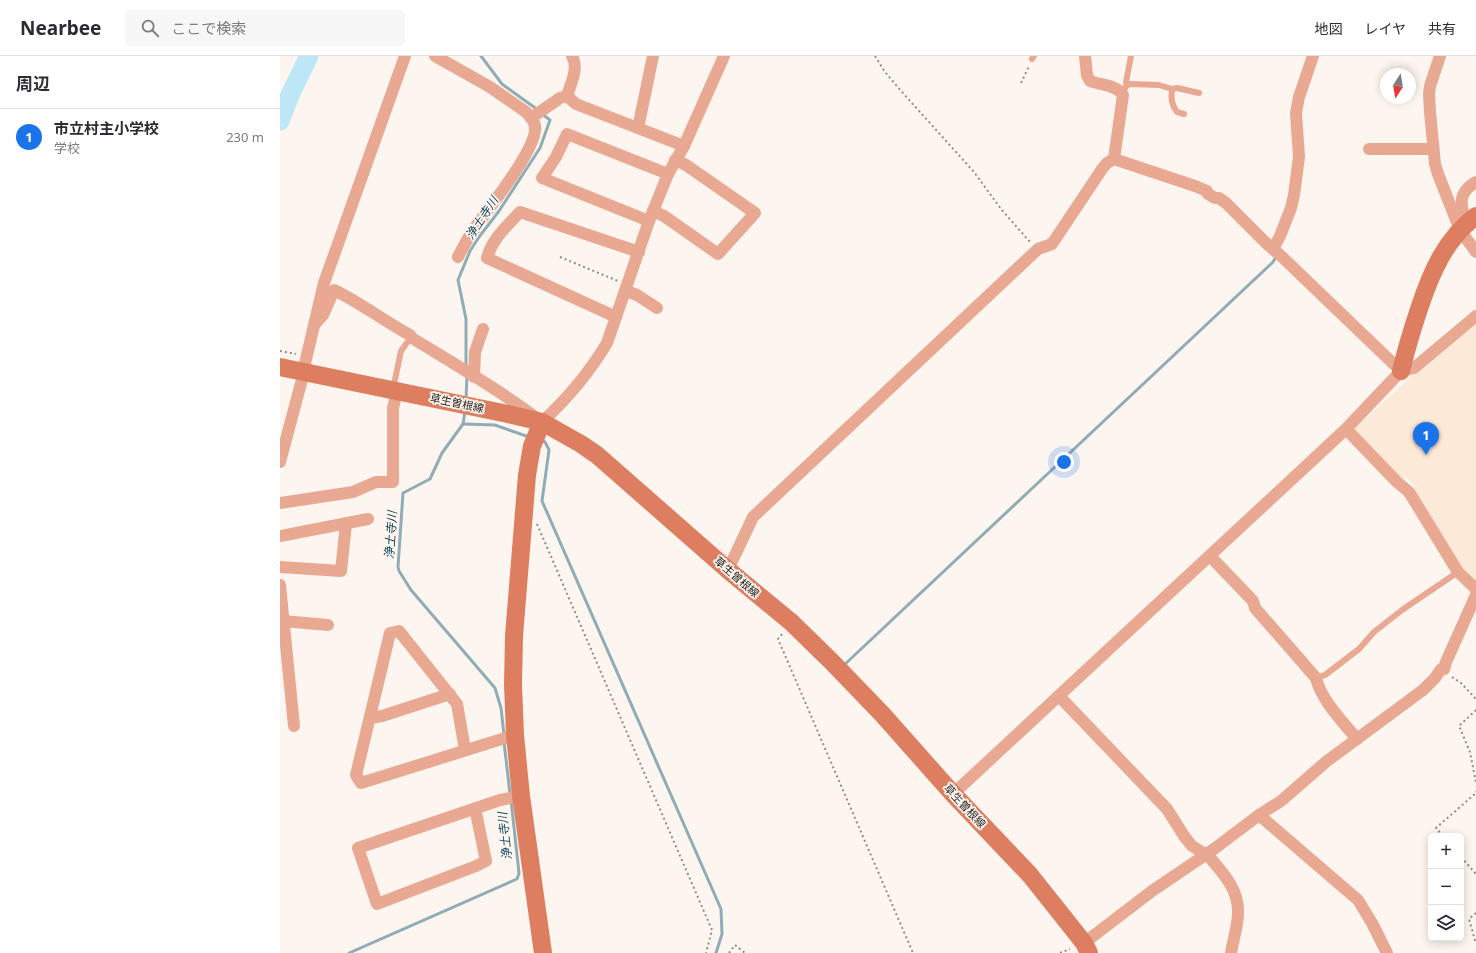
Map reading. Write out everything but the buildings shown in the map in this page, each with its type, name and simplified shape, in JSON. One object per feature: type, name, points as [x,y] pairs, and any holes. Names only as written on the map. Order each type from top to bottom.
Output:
[{"type":"main road","points":[[1402,371],[1406,347],[1429,279],[1438,259],[1468,223]]},
{"type":"main road","name":"草生曽根線","points":[[280,367],[305,367],[395,391],[542,422],[581,444],[597,455],[728,570],[791,622],[832,662],[953,794],[1030,875],[1086,948]]},
{"type":"main road","points":[[542,422],[532,446],[527,475],[514,636],[513,685],[515,735],[521,796],[543,953]]},
{"type":"street","points":[[280,462],[305,367],[324,283],[405,56]]},
{"type":"street","points":[[435,56],[437,59],[490,87],[526,112],[532,118],[536,131],[528,151],[492,206],[474,229],[458,257]]},
{"type":"street","points":[[567,96],[576,67],[572,56]]},
{"type":"street","points":[[638,128],[652,56]]},
{"type":"street","points":[[314,325],[323,316],[334,290],[354,300],[473,377],[516,402],[542,422],[581,382],[608,343],[651,216],[668,174],[684,146],[724,56]]},
{"type":"street","points":[[1086,56],[1087,75],[1090,81],[1116,89],[1125,89],[1114,159]]},
{"type":"street","points":[[1273,249],[1280,236],[1294,195],[1299,157],[1296,113],[1299,97],[1313,56]]},
{"type":"street","points":[[1440,56],[1430,86],[1429,94],[1433,149],[1438,174],[1468,223]]},
{"type":"street","points":[[532,118],[560,98],[567,96]]},
{"type":"street","points":[[567,96],[576,104],[684,146]]},
{"type":"street","points":[[668,174],[567,134],[556,156],[542,178],[638,218],[664,216],[718,254],[755,213],[686,165],[676,160]]},
{"type":"street","points":[[1369,149],[1433,149]]},
{"type":"street","points":[[728,570],[753,517],[1038,249],[1052,244],[1102,169],[1107,163],[1114,159],[1195,186],[1207,191],[1208,194],[1215,198],[1219,198],[1402,371]]},
{"type":"street","points":[[1476,182],[1471,184],[1461,198],[1462,213],[1468,223],[1476,252]]},
{"type":"street","points":[[616,317],[487,258],[490,249],[520,212],[639,252]]},
{"type":"street","points":[[627,288],[657,308]]},
{"type":"street","points":[[953,794],[1346,429],[1402,371],[1414,368],[1476,316]]},
{"type":"street","points":[[473,377],[476,352],[483,329]]},
{"type":"street","points":[[280,503],[353,492],[376,482],[393,482],[393,408],[395,391]]},
{"type":"street","points":[[1346,429],[1397,482],[1409,492],[1458,572],[1476,589]]},
{"type":"street","points":[[280,536],[368,520]]},
{"type":"street","points":[[280,567],[341,572],[346,524]]},
{"type":"street","points":[[1210,556],[1253,601],[1256,608],[1316,678],[1318,685],[1334,712],[1357,739]]},
{"type":"street","points":[[280,585],[294,726]]},
{"type":"street","points":[[1086,948],[1152,891],[1281,801],[1327,761],[1423,690],[1441,670],[1444,669],[1476,595]]},
{"type":"street","points":[[283,621],[328,625]]},
{"type":"street","points":[[465,750],[457,704],[399,631],[390,633],[356,775],[361,783],[515,735]]},
{"type":"street","points":[[370,718],[382,716],[450,694]]},
{"type":"street","points":[[1059,696],[1167,809],[1192,846],[1206,853],[1228,879],[1236,895],[1238,914],[1231,953]]},
{"type":"street","points":[[475,808],[486,860],[476,866],[377,904],[358,848],[475,808],[500,800],[521,796]]},
{"type":"street","points":[[1259,815],[1358,900],[1387,953]]},
{"type":"lane","points":[[1131,56],[1125,89],[1158,85],[1172,89],[1176,88],[1199,93]]},
{"type":"lane","points":[[1172,89],[1171,99],[1173,106],[1177,112],[1184,114]]},
{"type":"lane","points":[[395,391],[397,366],[401,351],[411,336]]},
{"type":"lane","points":[[1316,678],[1325,675],[1359,649],[1374,632],[1402,610],[1458,572]]},
{"type":"path","points":[[875,56],[885,72],[902,92],[974,172],[1001,210],[1031,244],[1038,249]]},
{"type":"path","points":[[1021,83],[1033,58]]},
{"type":"path","points":[[560,257],[627,288]]},
{"type":"path","points":[[280,351],[305,367]]},
{"type":"path","points":[[525,511],[533,515],[712,930],[706,953]]},
{"type":"path","points":[[778,639],[913,953]]},
{"type":"path","points":[[1444,669],[1454,679],[1461,683],[1476,699]]},
{"type":"path","points":[[1476,710],[1459,726],[1470,752],[1476,783]]},
{"type":"path","points":[[1440,833],[1436,828],[1476,793],[1476,791]]},
{"type":"path","points":[[1464,860],[1476,874]]},
{"type":"path","points":[[1476,913],[1469,919],[1476,944]]},
{"type":"path","points":[[728,953],[735,945],[745,953]]},
{"type":"shaded area","points":[[1476,321],[1476,581],[1473,581],[1450,552],[1420,503],[1414,485],[1407,478],[1400,481],[1355,431],[1355,428],[1449,342]]},
{"type":"waterway","points":[[280,121],[290,95],[309,56]]},
{"type":"waterway","name":"浄土寺川","points":[[481,56],[502,84],[538,110]]},
{"type":"waterway","name":"浄土寺川","points":[[466,368],[466,319],[458,280],[470,251],[499,211],[540,148],[550,120],[542,114]]},
{"type":"waterway","points":[[843,666],[1273,262],[1277,255]]},
{"type":"waterway","name":"浄土寺川","points":[[466,400],[467,375]]},
{"type":"waterway","name":"浄土寺川","points":[[465,411],[463,424],[442,453],[430,479],[403,493],[398,567],[411,590],[495,688],[501,708],[504,735]]},
{"type":"waterway","points":[[463,424],[495,425],[529,437]]},
{"type":"waterway","points":[[540,440],[545,442],[549,450],[542,501],[721,909],[722,934],[716,953]]},
{"type":"waterway","name":"浄土寺川","points":[[504,742],[510,794]]},
{"type":"waterway","name":"浄土寺川","points":[[349,953],[517,879],[519,873],[511,800]]},
{"type":"place","name":"市立村主小学校","points":[[1426,455]]}]
